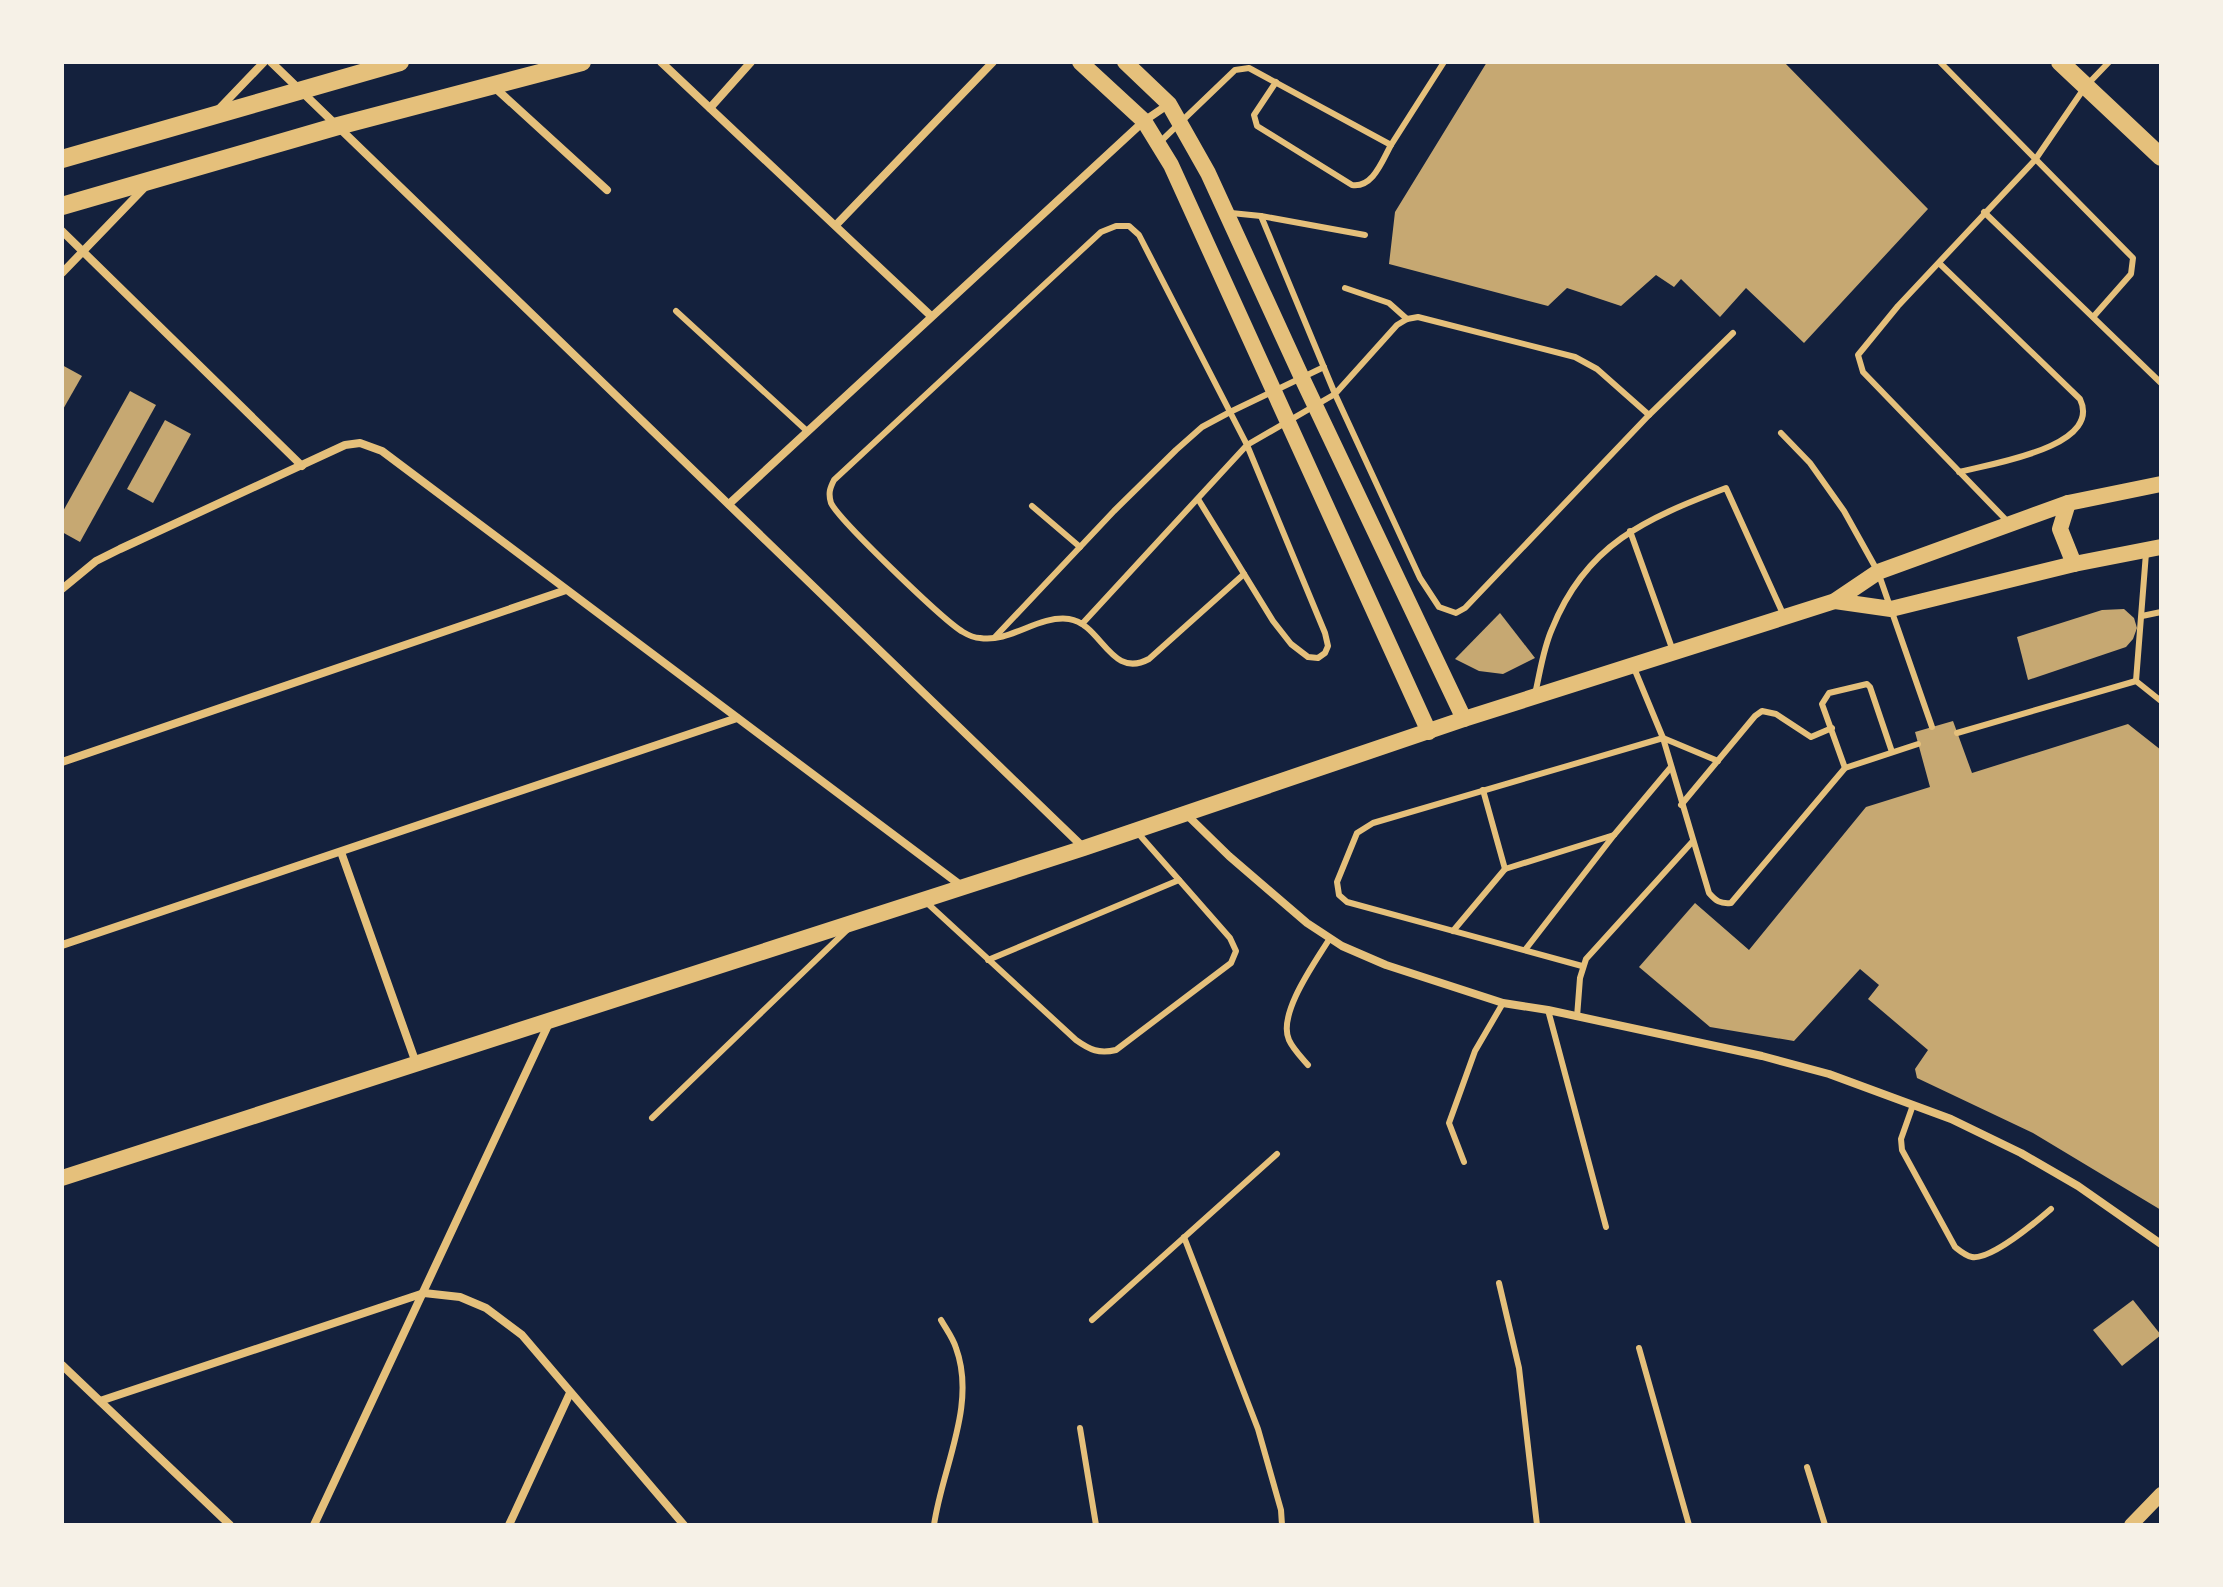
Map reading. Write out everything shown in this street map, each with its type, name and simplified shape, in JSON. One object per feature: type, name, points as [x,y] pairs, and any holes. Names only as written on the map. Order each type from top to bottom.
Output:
[{"type":"main road","points":[[62,159],[400,62]]},
{"type":"main road","points":[[62,206],[338,126],[582,62]]},
{"type":"main road","points":[[1080,62],[1144,121],[1159,143],[1429,732]]},
{"type":"main road","points":[[1125,62],[1169,104],[1181,121],[1464,719]]},
{"type":"main road","points":[[2060,62],[2161,157]]},
{"type":"main road","points":[[62,1178],[1137,831],[1464,719],[1835,601],[1878,572],[2068,503],[2161,484]]},
{"type":"main road","points":[[2068,503],[2060,529],[2074,564]]},
{"type":"main road","points":[[1835,601],[1891,609],[2074,564],[2153,549]]},
{"type":"street","points":[[212,116],[264,62]]},
{"type":"street","points":[[271,62],[1084,848]]},
{"type":"street","points":[[661,62],[931,316]]},
{"type":"street","points":[[710,108],[751,62]]},
{"type":"street","points":[[836,225],[993,62]]},
{"type":"street","points":[[493,85],[607,190]]},
{"type":"street","points":[[729,504],[1144,121],[1169,104]]},
{"type":"street","points":[[62,273],[152,180]]},
{"type":"street","points":[[62,231],[302,466]]},
{"type":"street","points":[[62,589],[96,561],[345,445],[360,443],[382,451],[963,887]]},
{"type":"street","points":[[62,762],[566,590]]},
{"type":"street","points":[[62,945],[737,718]]},
{"type":"street","points":[[1186,814],[1284,904],[1330,938],[1386,965],[1503,1003],[1762,1056],[1829,1074],[1951,1119],[2032,1160],[2090,1193],[2161,1244]]},
{"type":"street","points":[[341,852],[416,1063]]},
{"type":"street","points":[[314,1525],[550,1020]]},
{"type":"street","points":[[100,1401],[424,1293],[460,1297],[486,1308],[522,1335],[684,1525]]},
{"type":"street","points":[[62,1365],[230,1525]]},
{"type":"street","points":[[509,1525],[570,1393]]},
{"type":"street","points":[[2131,1525],[2161,1494]]},
{"type":"lane","points":[[1276,82],[1254,115],[1257,126],[1262,132],[1352,185],[1361,186],[1369,182],[1444,62]]},
{"type":"lane","points":[[1940,62],[2133,258],[2131,274],[2094,316]]},
{"type":"lane","points":[[2010,525],[1863,372],[1858,355],[1984,212],[2035,160],[2085,87],[2109,62]]},
{"type":"lane","points":[[1159,143],[1235,70],[1249,68],[1391,145]]},
{"type":"lane","points":[[1984,212],[2161,383]]},
{"type":"lane","points":[[1227,213],[1365,235]]},
{"type":"lane","points":[[1261,216],[1335,394],[1420,578],[1439,607],[1456,613],[1465,608],[1649,415],[1733,333]]},
{"type":"lane","points":[[1198,499],[1273,621],[1291,644],[1308,657],[1318,658],[1325,653],[1328,646],[1325,633],[1247,445],[1139,235],[1129,226],[1116,226],[1101,232],[834,480],[829,491],[830,501],[850,526],[951,623],[975,638],[993,640],[1058,619],[1070,619],[1082,624],[1119,660],[1129,666],[1138,665],[1149,659],[1244,574]]},
{"type":"lane","points":[[1939,263],[2080,399],[2084,413],[2082,423],[2070,436],[2042,450],[1959,472]]},
{"type":"lane","points":[[1345,288],[1389,303],[1407,319]]},
{"type":"lane","points":[[676,311],[807,431]]},
{"type":"lane","points":[[1082,624],[1247,445],[1335,394],[1397,325],[1407,319],[1418,317],[1575,357],[1597,369],[1649,415]]},
{"type":"lane","points":[[993,640],[1080,547],[1202,427],[1324,367]]},
{"type":"lane","points":[[1781,433],[1810,463],[1844,511],[1878,572],[1932,727]]},
{"type":"lane","points":[[1534,698],[1551,631],[1571,590],[1592,562],[1630,531],[1726,488],[1784,616]]},
{"type":"lane","points":[[1032,506],[1080,547]]},
{"type":"lane","points":[[1630,531],[1673,651]]},
{"type":"lane","points":[[2136,681],[2153,549]]},
{"type":"lane","points":[[2142,616],[2161,612]]},
{"type":"lane","points":[[1633,665],[1663,738],[1709,893],[1723,904],[1731,903],[1845,768],[1918,744]]},
{"type":"lane","points":[[2136,681],[2161,701]]},
{"type":"lane","points":[[1957,733],[2136,681]]},
{"type":"lane","points":[[1845,768],[1822,704],[1829,693],[1867,684],[1892,752]]},
{"type":"lane","points":[[1681,805],[1762,711],[1776,714],[1811,737],[1832,728]]},
{"type":"lane","points":[[1582,966],[1347,902],[1339,895],[1337,882],[1357,833],[1363,827],[1663,738],[1718,761]]},
{"type":"lane","points":[[1525,950],[1671,767]]},
{"type":"lane","points":[[1483,790],[1505,869]]},
{"type":"lane","points":[[923,900],[1090,1050],[1103,1053],[1116,1050],[1231,963],[1236,951],[1230,938],[1137,831]]},
{"type":"lane","points":[[1453,931],[1505,869],[1614,835]]},
{"type":"lane","points":[[1577,1017],[1582,966],[1693,841]]},
{"type":"lane","points":[[988,960],[1179,880]]},
{"type":"lane","points":[[652,1118],[856,922]]},
{"type":"lane","points":[[1308,1065],[1289,1040],[1286,1022],[1296,997],[1330,938]]},
{"type":"lane","points":[[1464,1162],[1449,1123],[1475,1051],[1503,1003]]},
{"type":"lane","points":[[1548,1010],[1606,1227]]},
{"type":"lane","points":[[1913,1105],[1901,1139],[1902,1150],[1955,1247],[1970,1257],[1982,1257],[2051,1209]]},
{"type":"lane","points":[[1092,1320],[1277,1154]]},
{"type":"lane","points":[[1184,1237],[1258,1429],[1281,1510],[1282,1525]]},
{"type":"lane","points":[[1499,1283],[1519,1368],[1537,1525]]},
{"type":"lane","points":[[934,1525],[937,1502],[960,1416],[963,1388],[956,1345],[941,1320]]},
{"type":"lane","points":[[1639,1348],[1689,1525]]},
{"type":"lane","points":[[1080,1428],[1096,1525]]},
{"type":"lane","points":[[1807,1467],[1825,1525]]},
{"type":"building","points":[[1487,62],[1784,62],[1928,209],[1804,343],[1746,288],[1720,317],[1681,279],[1674,287],[1656,275],[1621,306],[1567,288],[1548,306],[1389,264],[1395,212]]},
{"type":"building","points":[[62,365],[82,376],[62,411]]},
{"type":"building","points":[[130,391],[156,405],[80,542],[62,532],[62,513]]},
{"type":"building","points":[[165,420],[191,434],[153,503],[127,489]]},
{"type":"building","points":[[2124,609],[2134,618],[2137,628],[2126,647],[2028,680],[2017,637],[2102,610]]},
{"type":"building","points":[[1500,613],[1535,658],[1503,674],[1479,671],[1455,659]]},
{"type":"building","points":[[1953,721],[1972,773],[2128,724],[2161,750],[2161,1210],[2033,1133],[1917,1078],[1915,1069],[1928,1050],[1868,999],[1879,985],[1860,969],[1794,1041],[1710,1027],[1639,967],[1695,903],[1749,950],[1866,807],[1930,787],[1915,732]]},
{"type":"building","points":[[2133,1300],[2161,1335],[2122,1366],[2093,1330]]}]
